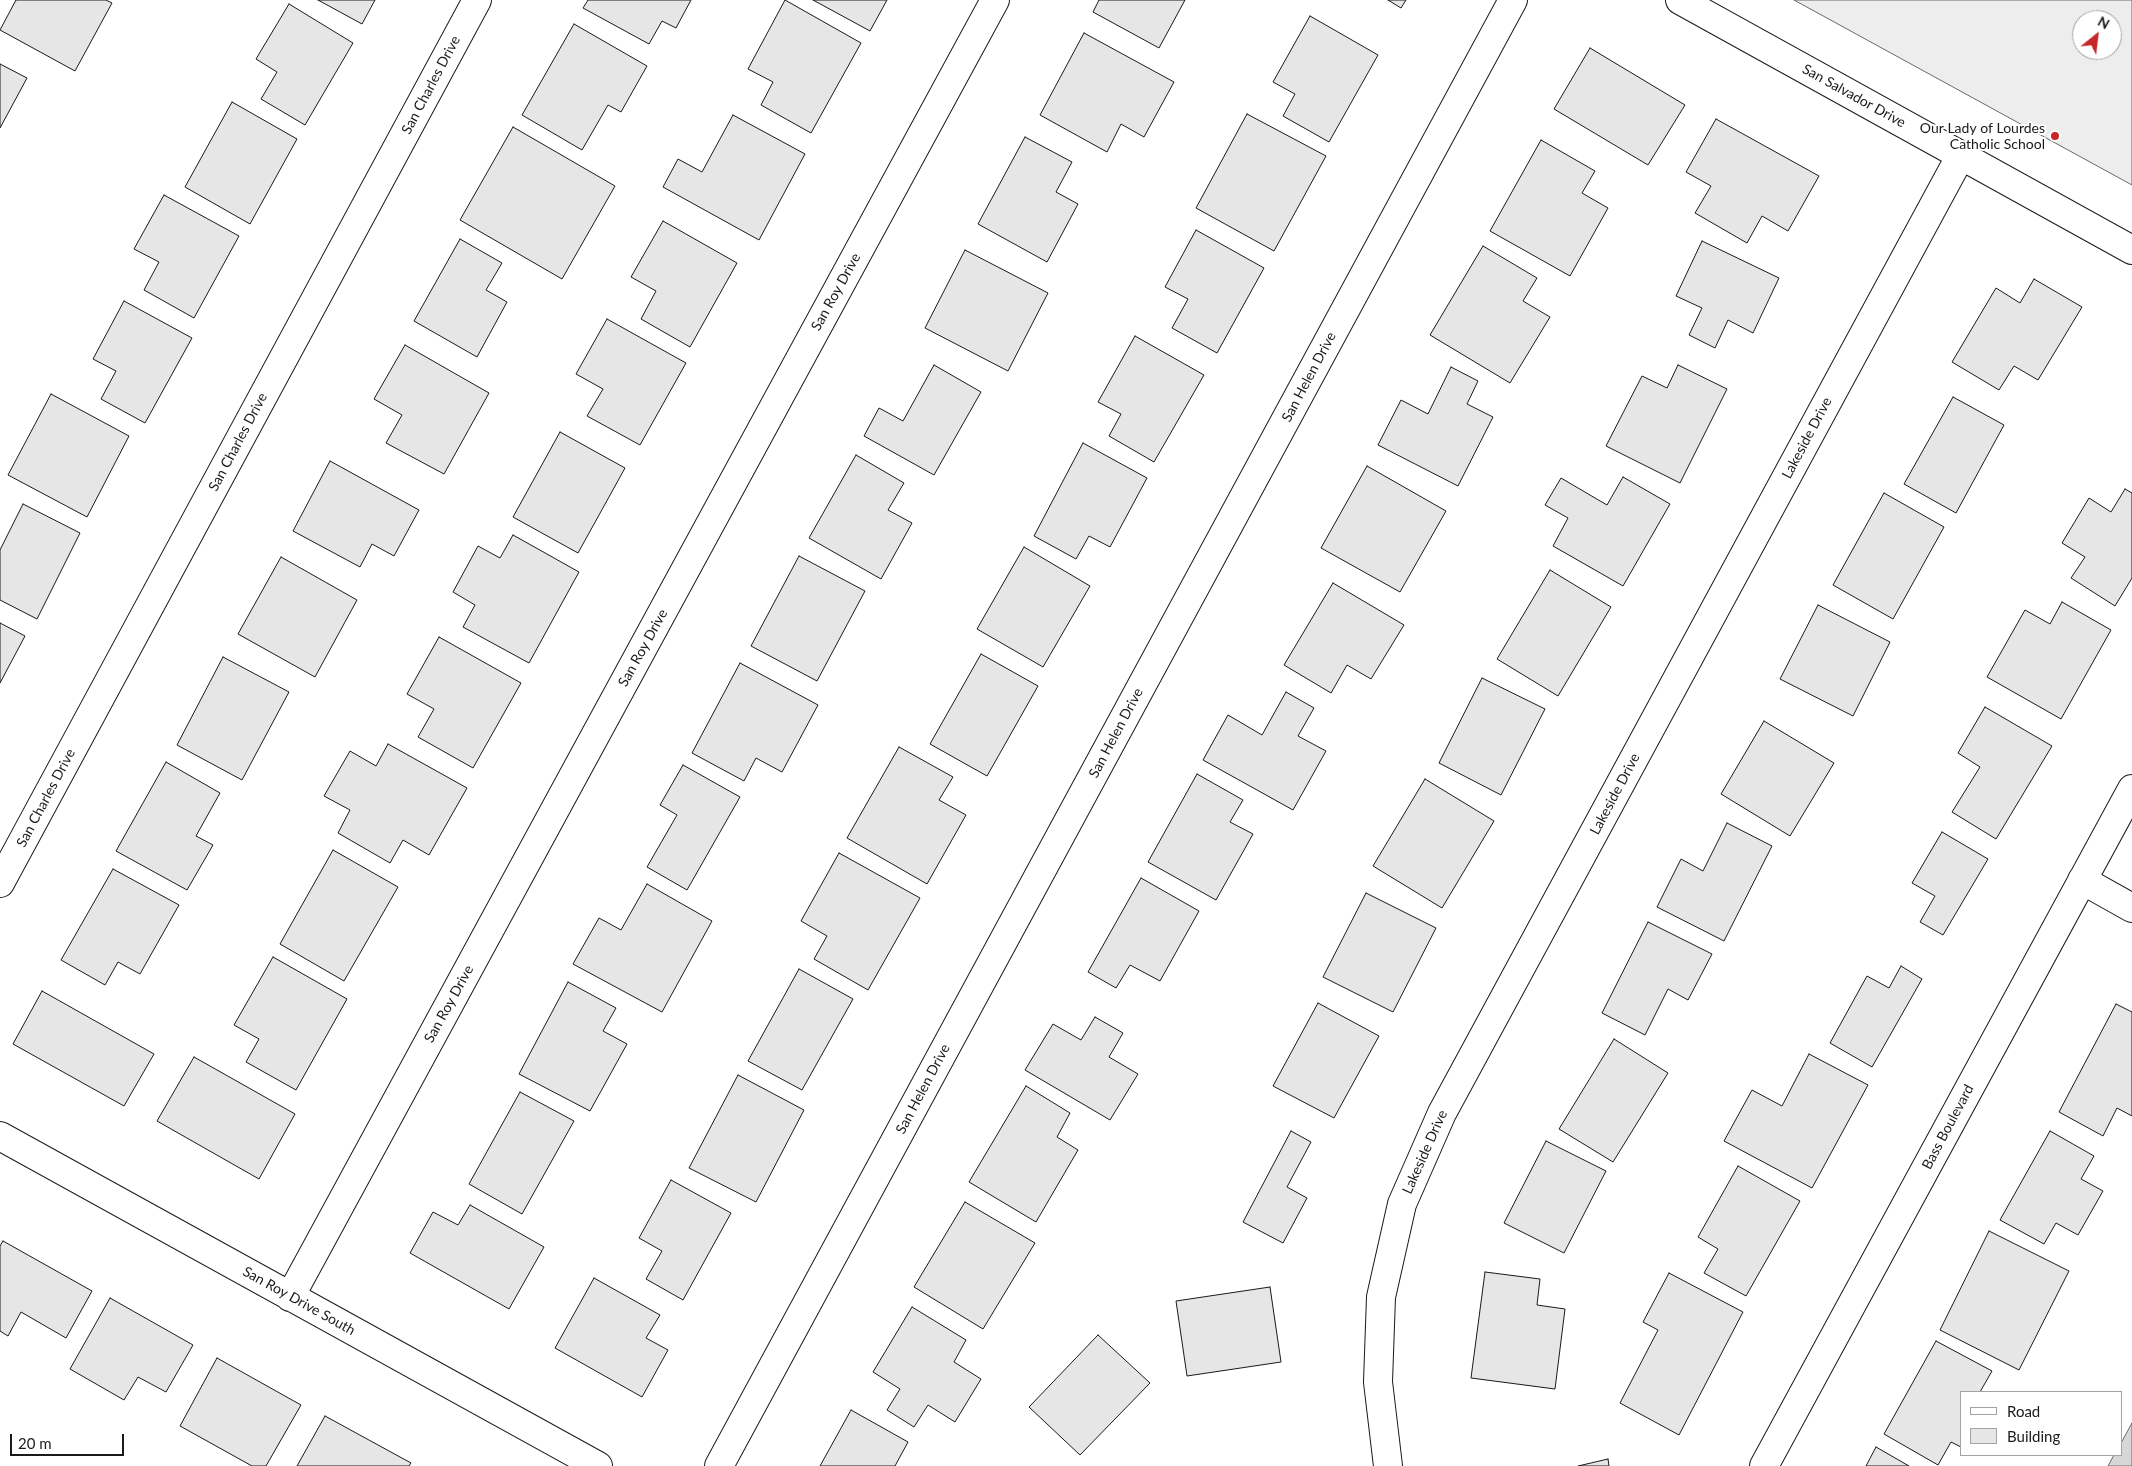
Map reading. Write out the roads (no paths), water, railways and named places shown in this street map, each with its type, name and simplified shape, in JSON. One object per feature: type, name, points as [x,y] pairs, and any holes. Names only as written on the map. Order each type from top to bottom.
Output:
[{"type":"street","name":"San Charles Drive","points":[[0,883],[477,0]]},
{"type":"street","name":"San Roy Drive","points":[[290,1297],[995,0]]},
{"type":"street","name":"San Helen Drive","points":[[719,1466],[1513,0]]},
{"type":"street","name":"San Salvador Drive","points":[[1680,0],[2132,250]]},
{"type":"street","name":"Lakeside Drive","points":[[1388,1466],[1378,1382],[1381,1297],[1402,1204],[1446,1105],[1961,155]]},
{"type":"street","name":"Bass Boulevard","points":[[1764,1466],[2132,788]]},
{"type":"street","points":[[2082,880],[2132,908]]},
{"type":"street","name":"San Roy Drive South","points":[[0,1136],[598,1466]]},
{"type":"place","name":"Our Lady of Lourdes Catholic School","points":[[2055,136]]}]
